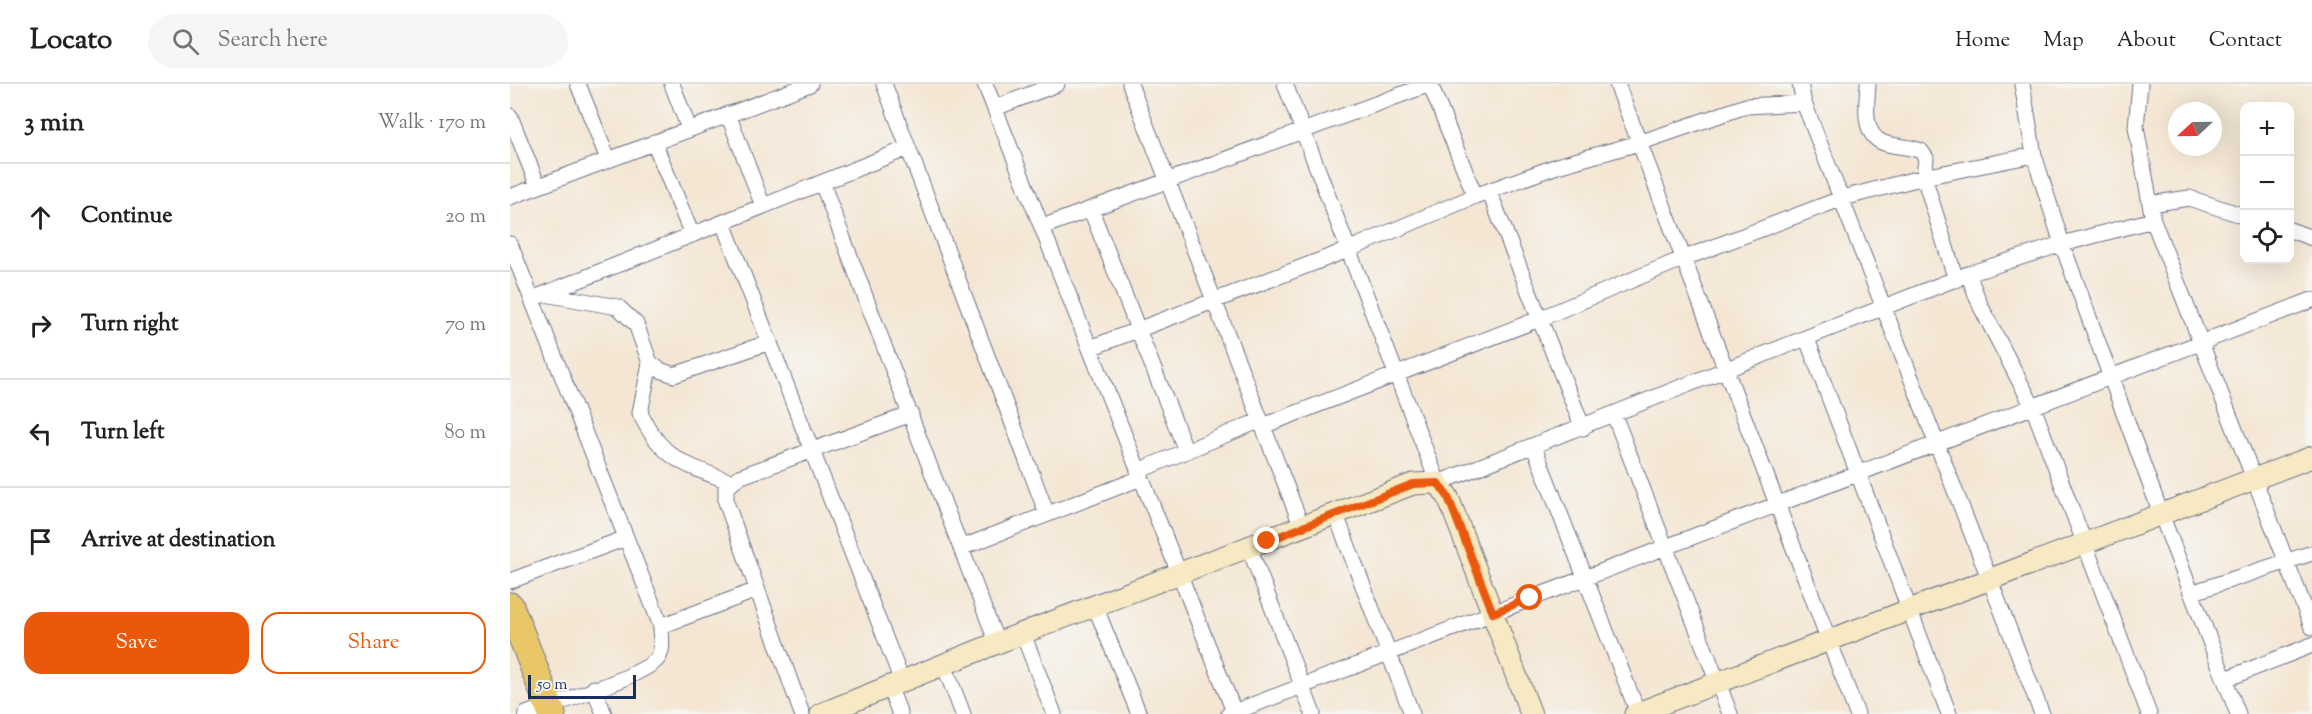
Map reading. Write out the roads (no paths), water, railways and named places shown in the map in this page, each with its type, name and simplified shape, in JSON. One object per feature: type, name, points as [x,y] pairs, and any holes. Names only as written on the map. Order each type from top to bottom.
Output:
[{"type":"highway","points":[[510,606],[542,711]]},
{"type":"street","points":[[578,84],[608,159]]},
{"type":"street","points":[[672,84],[689,129]]},
{"type":"street","points":[[510,197],[728,114],[771,91],[810,84]]},
{"type":"street","points":[[884,84],[1047,514]]},
{"type":"street","points":[[985,84],[1233,713],[2312,300]]},
{"type":"street","points":[[995,108],[1057,84]]},
{"type":"street","points":[[1130,84],[1302,527]]},
{"type":"street","points":[[1285,84],[1350,249],[1395,373],[1438,483],[1448,497],[1531,714]]},
{"type":"street","points":[[1042,227],[1430,84],[1474,196]]},
{"type":"street","points":[[1617,84],[1857,714]]},
{"type":"street","points":[[1800,84],[1804,103],[1843,198],[1883,308],[2042,714]]},
{"type":"street","points":[[1868,84],[1866,118],[1872,135],[1883,143],[1921,151],[1926,158],[1924,177],[1962,277],[1981,307],[2033,406],[2083,544],[2149,714]]},
{"type":"street","points":[[2022,84],[2034,155],[2062,244],[2161,514],[2238,714]]},
{"type":"street","points":[[2140,84],[2136,127],[2153,220],[2312,627]]},
{"type":"street","points":[[1090,348],[1350,249],[1474,196],[1597,153],[1640,143],[1746,106],[1804,103]]},
{"type":"street","points":[[728,114],[763,206]]},
{"type":"street","points":[[510,116],[538,186]]},
{"type":"street","points":[[654,142],[692,235]]},
{"type":"street","points":[[539,297],[908,148]]},
{"type":"street","points":[[963,547],[1140,474],[1186,451],[1539,319],[1682,259],[1843,198],[1924,177],[2034,155]]},
{"type":"street","points":[[822,183],[998,643]]},
{"type":"street","points":[[1490,191],[1583,428]]},
{"type":"street","points":[[2150,204],[2189,198],[2240,215]]},
{"type":"street","points":[[1091,210],[1186,451]]},
{"type":"street","points":[[820,714],[998,643],[1413,484],[1438,483],[1534,447],[1962,277],[2062,244],[2153,220]]},
{"type":"street","points":[[723,223],[813,450],[896,684],[900,714]]},
{"type":"street","points":[[2294,232],[2312,238]]},
{"type":"street","points":[[510,244],[539,297],[626,538],[661,626],[662,648],[658,658],[632,674],[542,711]]},
{"type":"street","points":[[539,297],[618,307],[636,324],[650,363],[640,414],[660,448],[687,465],[731,482]]},
{"type":"street","points":[[1807,339],[1856,474],[1949,714]]},
{"type":"street","points":[[650,363],[674,375],[770,342]]},
{"type":"street","points":[[802,714],[726,502],[726,488],[731,482],[911,414]]},
{"type":"street","points":[[1614,415],[1730,714]]},
{"type":"street","points":[[1534,447],[1586,576],[1636,713],[2312,457]]},
{"type":"street","points":[[1336,515],[1412,714]]},
{"type":"street","points":[[510,581],[626,538]]},
{"type":"street","points":[[1249,548],[1312,714]]},
{"type":"street","points":[[2191,593],[2312,553]]},
{"type":"street","points":[[661,626],[757,590]]},
{"type":"street","points":[[1095,606],[1139,714]]},
{"type":"street","points":[[1023,634],[1054,714]]},
{"type":"street","points":[[2226,679],[2312,645]]},
{"type":"street","points":[[944,665],[963,714]]},
{"type":"street","points":[[594,688],[604,714]]}]
